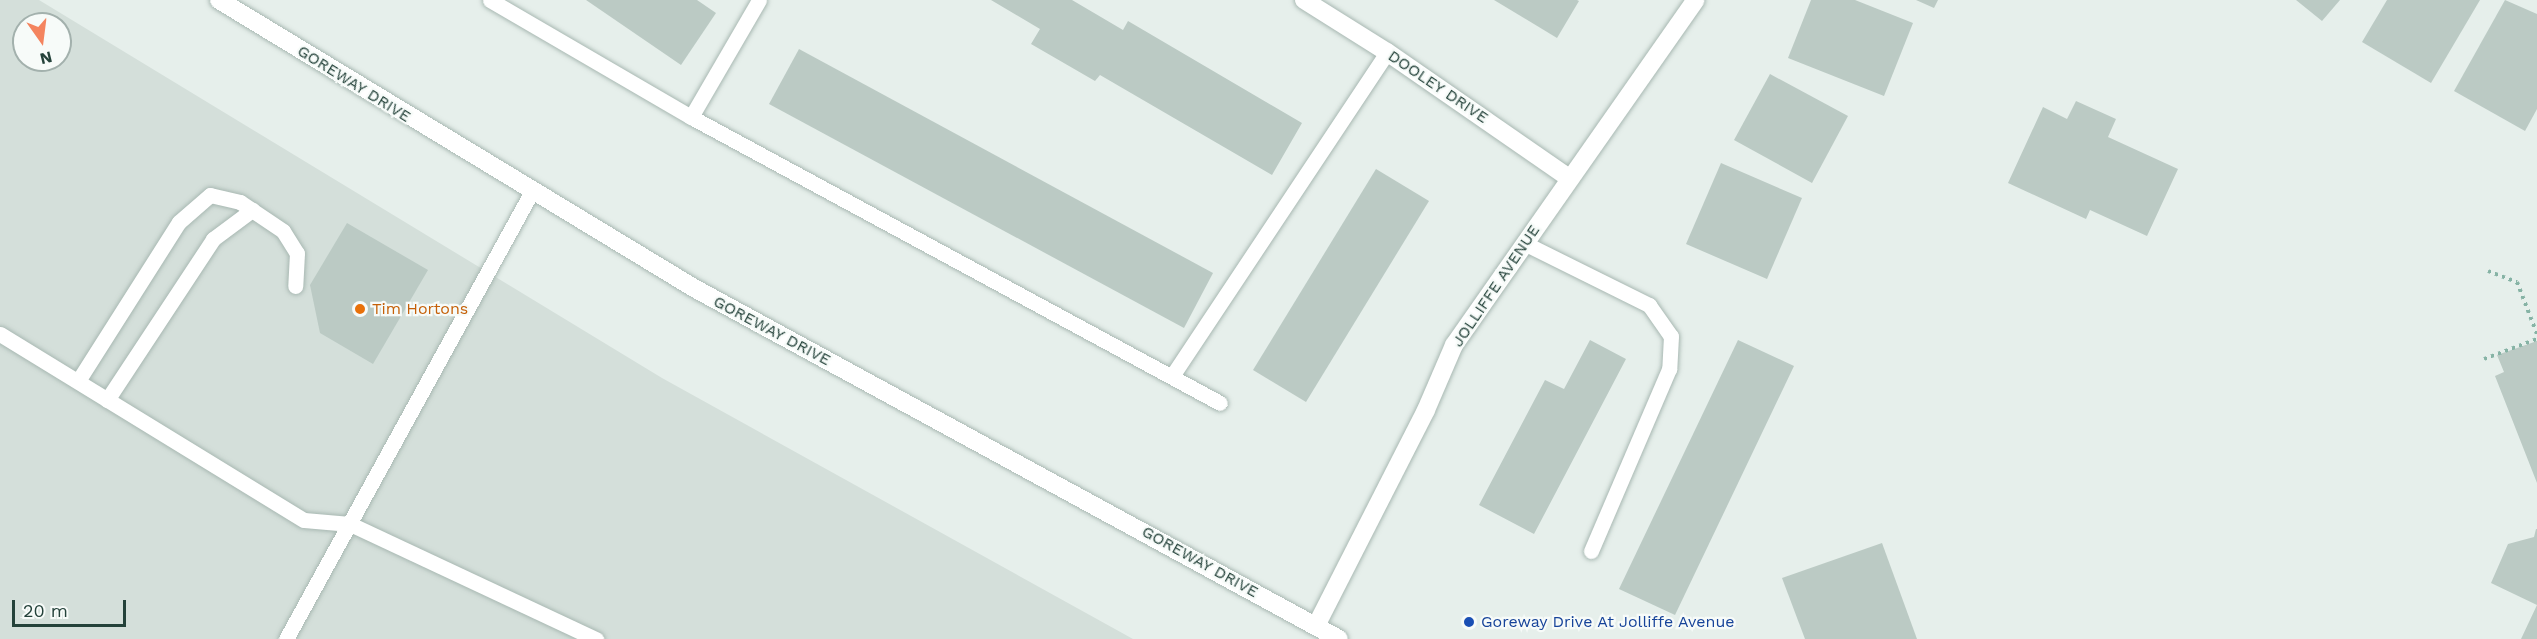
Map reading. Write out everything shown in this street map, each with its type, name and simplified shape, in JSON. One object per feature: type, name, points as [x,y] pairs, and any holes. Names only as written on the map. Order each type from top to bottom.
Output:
[{"type":"main road","name":"GOREWAY DRIVE","points":[[219,0],[531,193],[694,288],[1313,632],[1339,639]]},
{"type":"main road","name":"DOOLEY DRIVE","points":[[1304,0],[1387,52],[1569,178]]},
{"type":"main road","name":"JOLLIFFE AVENUE","points":[[1313,632],[1426,410],[1454,345],[1696,0]]},
{"type":"lane","points":[[490,0],[691,117],[1220,403]]},
{"type":"lane","points":[[691,117],[759,0]]},
{"type":"lane","points":[[1172,376],[1387,52]]},
{"type":"lane","points":[[286,639],[531,193]]},
{"type":"lane","points":[[78,381],[179,222],[210,195],[240,202],[283,231],[297,253],[295,286]]},
{"type":"lane","points":[[107,400],[213,239],[252,210]]},
{"type":"lane","points":[[1524,243],[1649,305],[1671,336],[1669,369],[1591,551]]},
{"type":"lane","points":[[0,334],[304,520],[350,524],[596,639]]},
{"type":"path","points":[[2484,359],[2537,336],[2517,282],[2488,271]]},
{"type":"shaded area","points":[[0,0],[39,0],[59,12],[12,12],[12,72],[72,72],[72,20],[662,378],[1133,639],[0,639]]},
{"type":"building","points":[[586,0],[697,0],[716,13],[681,65]]},
{"type":"building","points":[[991,0],[1072,0],[1123,30],[1128,21],[1302,123],[1272,175],[1100,75],[1095,81],[1031,44],[1040,29]]},
{"type":"building","points":[[1494,0],[1577,0],[1579,1],[1557,38]]},
{"type":"building","points":[[1811,0],[1855,0],[1913,23],[1884,96],[1788,58]]},
{"type":"building","points":[[1916,0],[1938,0],[1934,8]]},
{"type":"building","points":[[2296,0],[2340,0],[2322,21]]},
{"type":"building","points":[[2387,0],[2480,0],[2431,83],[2362,42]]},
{"type":"building","points":[[2505,0],[2537,14],[2537,109],[2525,131],[2454,91]]},
{"type":"building","points":[[799,49],[1213,273],[1184,328],[769,104]]},
{"type":"building","points":[[1770,74],[1848,116],[1812,183],[1734,140]]},
{"type":"building","points":[[2076,101],[2116,119],[2108,137],[2178,169],[2147,236],[2090,210],[2086,219],[2008,183],[2043,107],[2067,119]]},
{"type":"building","points":[[1721,163],[1802,198],[1767,279],[1686,244]]},
{"type":"building","points":[[1376,169],[1429,201],[1306,402],[1253,370]]},
{"type":"building","name":"Tim Hortons","points":[[347,223],[428,270],[373,364],[320,333],[310,285]]},
{"type":"building","points":[[1590,340],[1626,359],[1534,534],[1479,505],[1545,380],[1564,389]]},
{"type":"building","points":[[1738,340],[1794,366],[1675,615],[1619,589]]},
{"type":"building","points":[[2537,341],[2537,483],[2495,376],[2504,372],[2497,355]]},
{"type":"building","points":[[2536,529],[2537,605],[2491,583],[2508,544],[2534,537]]},
{"type":"building","points":[[1882,543],[1917,639],[1805,639],[1782,578]]},
{"type":"building","points":[[2537,605],[2537,639],[2521,639]]},
{"type":"place","name":"Tim Hortons","points":[[360,309]]},
{"type":"place","name":"Goreway Drive At Jolliffe Avenue","points":[[1469,622]]}]
